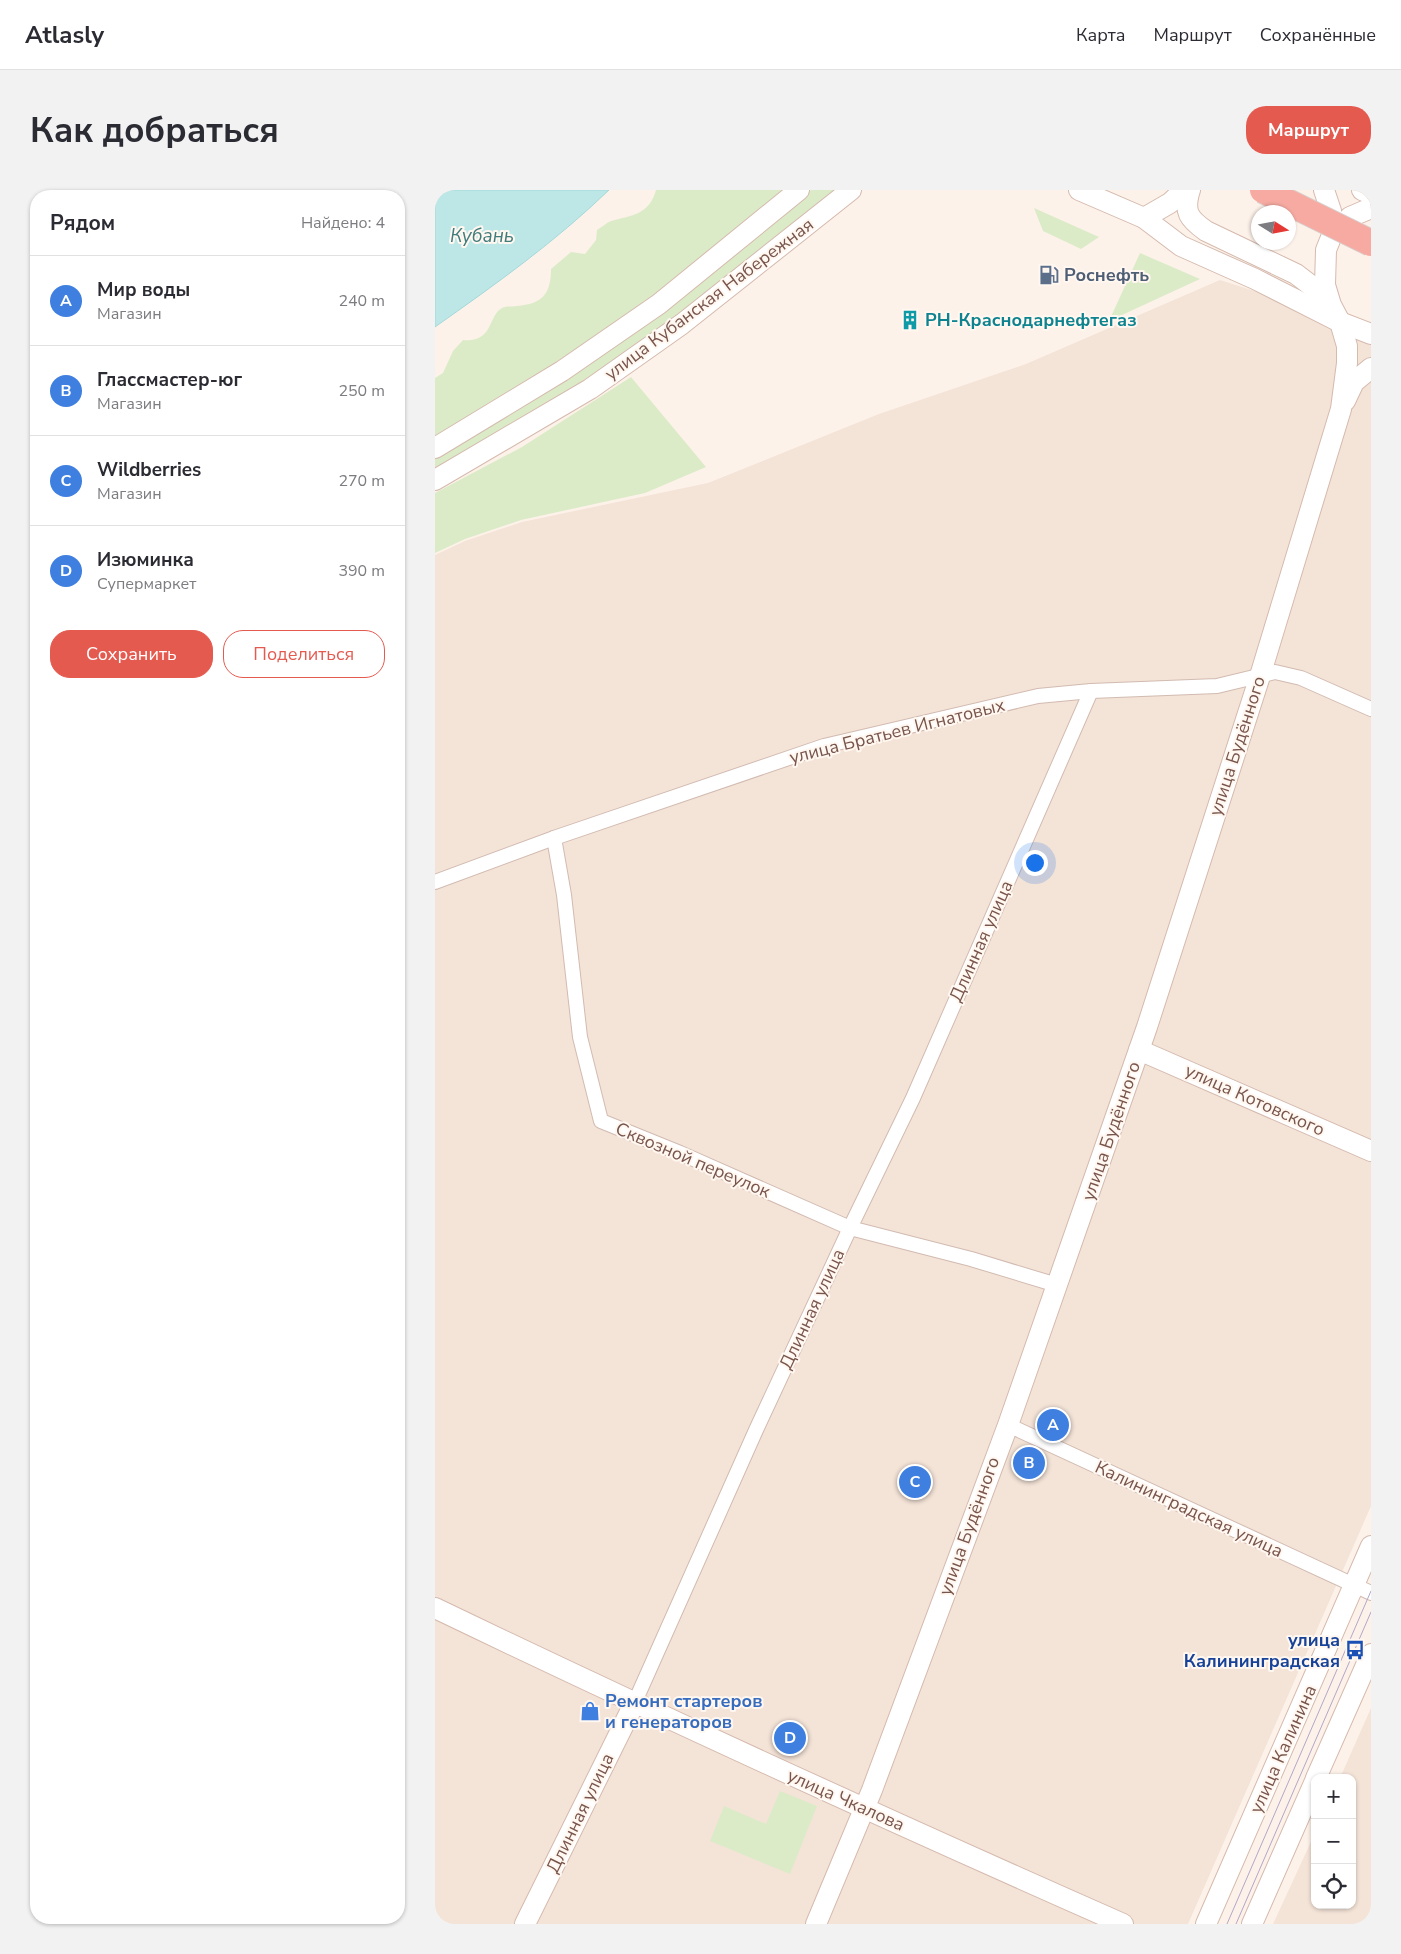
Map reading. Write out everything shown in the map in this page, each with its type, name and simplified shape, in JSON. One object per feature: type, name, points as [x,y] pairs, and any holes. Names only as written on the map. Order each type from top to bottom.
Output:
[{"type":"highway","points":[[1263,190],[1371,243]]},
{"type":"street","name":"улица Кубанская Набережная","points":[[435,448],[562,371],[659,304],[799,190]]},
{"type":"street","name":"улица Кубанская Набережная","points":[[435,480],[598,383],[682,324],[851,190]]},
{"type":"street","points":[[1079,190],[1145,218],[1181,246],[1255,278],[1340,322],[1371,334]]},
{"type":"street","points":[[1145,218],[1170,203],[1184,190]]},
{"type":"street","points":[[1190,190],[1186,208],[1190,218],[1206,231],[1296,274],[1313,287],[1340,322]]},
{"type":"street","points":[[1323,190],[1331,211],[1325,285],[1331,305],[1340,322]]},
{"type":"street","points":[[1362,190],[1371,194]]},
{"type":"street","points":[[1255,278],[1281,278],[1307,269],[1350,217],[1371,208]]},
{"type":"street","name":"улица Будённого","points":[[816,1924],[864,1809],[1008,1425],[1139,1050],[1260,676],[1341,409],[1347,363],[1347,346],[1340,322]]},
{"type":"street","points":[[1341,409],[1354,382],[1371,368]]},
{"type":"street","name":"улица Братьев Игнатовых","points":[[435,882],[554,838],[824,746],[1038,696],[1091,691],[1217,686],[1275,672],[1301,678],[1371,709]]},
{"type":"street","name":"Длинная улица","points":[[525,1924],[634,1704],[756,1430],[913,1098],[1091,691]]},
{"type":"street","name":"Сквозной переулок","points":[[554,838],[564,895],[580,1037],[601,1121],[689,1157],[850,1228],[971,1259],[1057,1285]]},
{"type":"street","name":"улица Котовского","points":[[1139,1050],[1371,1151]]},
{"type":"street","name":"Калининградская улица","points":[[1008,1425],[1363,1589]]},
{"type":"street","name":"улица Калинина","points":[[1206,1924],[1363,1589],[1371,1546]]},
{"type":"street","name":"улица Чкалова","points":[[435,1608],[634,1704],[1123,1924]]},
{"type":"street","points":[[1318,1774],[1371,1654]]},
{"type":"street","points":[[1252,1924],[1311,1791]]},
{"type":"shaded area","points":[[1220,280],[1267,295],[1371,343],[1371,1506],[1188,1924],[435,1924],[435,555],[465,541],[522,522],[708,483],[879,414],[1026,364]]},
{"type":"shaded area","points":[[1371,1708],[1371,1924],[1273,1924],[1311,1842],[1311,1909],[1356,1909],[1356,1774],[1342,1774]]},
{"type":"green space","points":[[656,190],[786,190],[705,256],[598,334],[435,437],[435,378],[443,373],[453,351],[463,340],[473,340],[485,333],[494,316],[502,308],[526,305],[539,300],[547,291],[551,278],[551,269],[571,252],[585,254],[596,240],[597,230],[611,221],[639,213],[649,205]]},
{"type":"green space","points":[[811,190],[836,190],[657,330],[562,395],[435,470],[435,455],[716,269]]},
{"type":"green space","points":[[1034,208],[1099,237],[1081,249],[1043,231]]},
{"type":"green space","points":[[1140,253],[1200,279],[1109,321]]},
{"type":"green space","points":[[631,377],[706,467],[645,493],[521,520],[465,539],[435,553],[435,493],[522,447]]},
{"type":"green space","points":[[780,1791],[817,1806],[790,1874],[710,1841],[724,1806],[766,1824]]},
{"type":"water","name":"Кубань","points":[[435,190],[609,190],[546,245],[435,327]]},
{"type":"tram line","points":[[1227,1924],[1371,1591]]},
{"type":"tram line","points":[[1236,1924],[1371,1612]]},
{"type":"place","name":"Роснефть","points":[[1049,275]]},
{"type":"place","name":"РН-Краснодарнефтегаз","points":[[910,320]]},
{"type":"place","name":"Мир воды","points":[[1053,1425]]},
{"type":"place","name":"Глассмастер-юг","points":[[1029,1463]]},
{"type":"place","name":"Wildberries","points":[[915,1482]]},
{"type":"place","name":"улица Калининградская","points":[[1355,1650]]},
{"type":"place","name":"Ремонт стартеров и генераторов","points":[[590,1711]]},
{"type":"place","name":"Изюминка","points":[[790,1738]]}]
